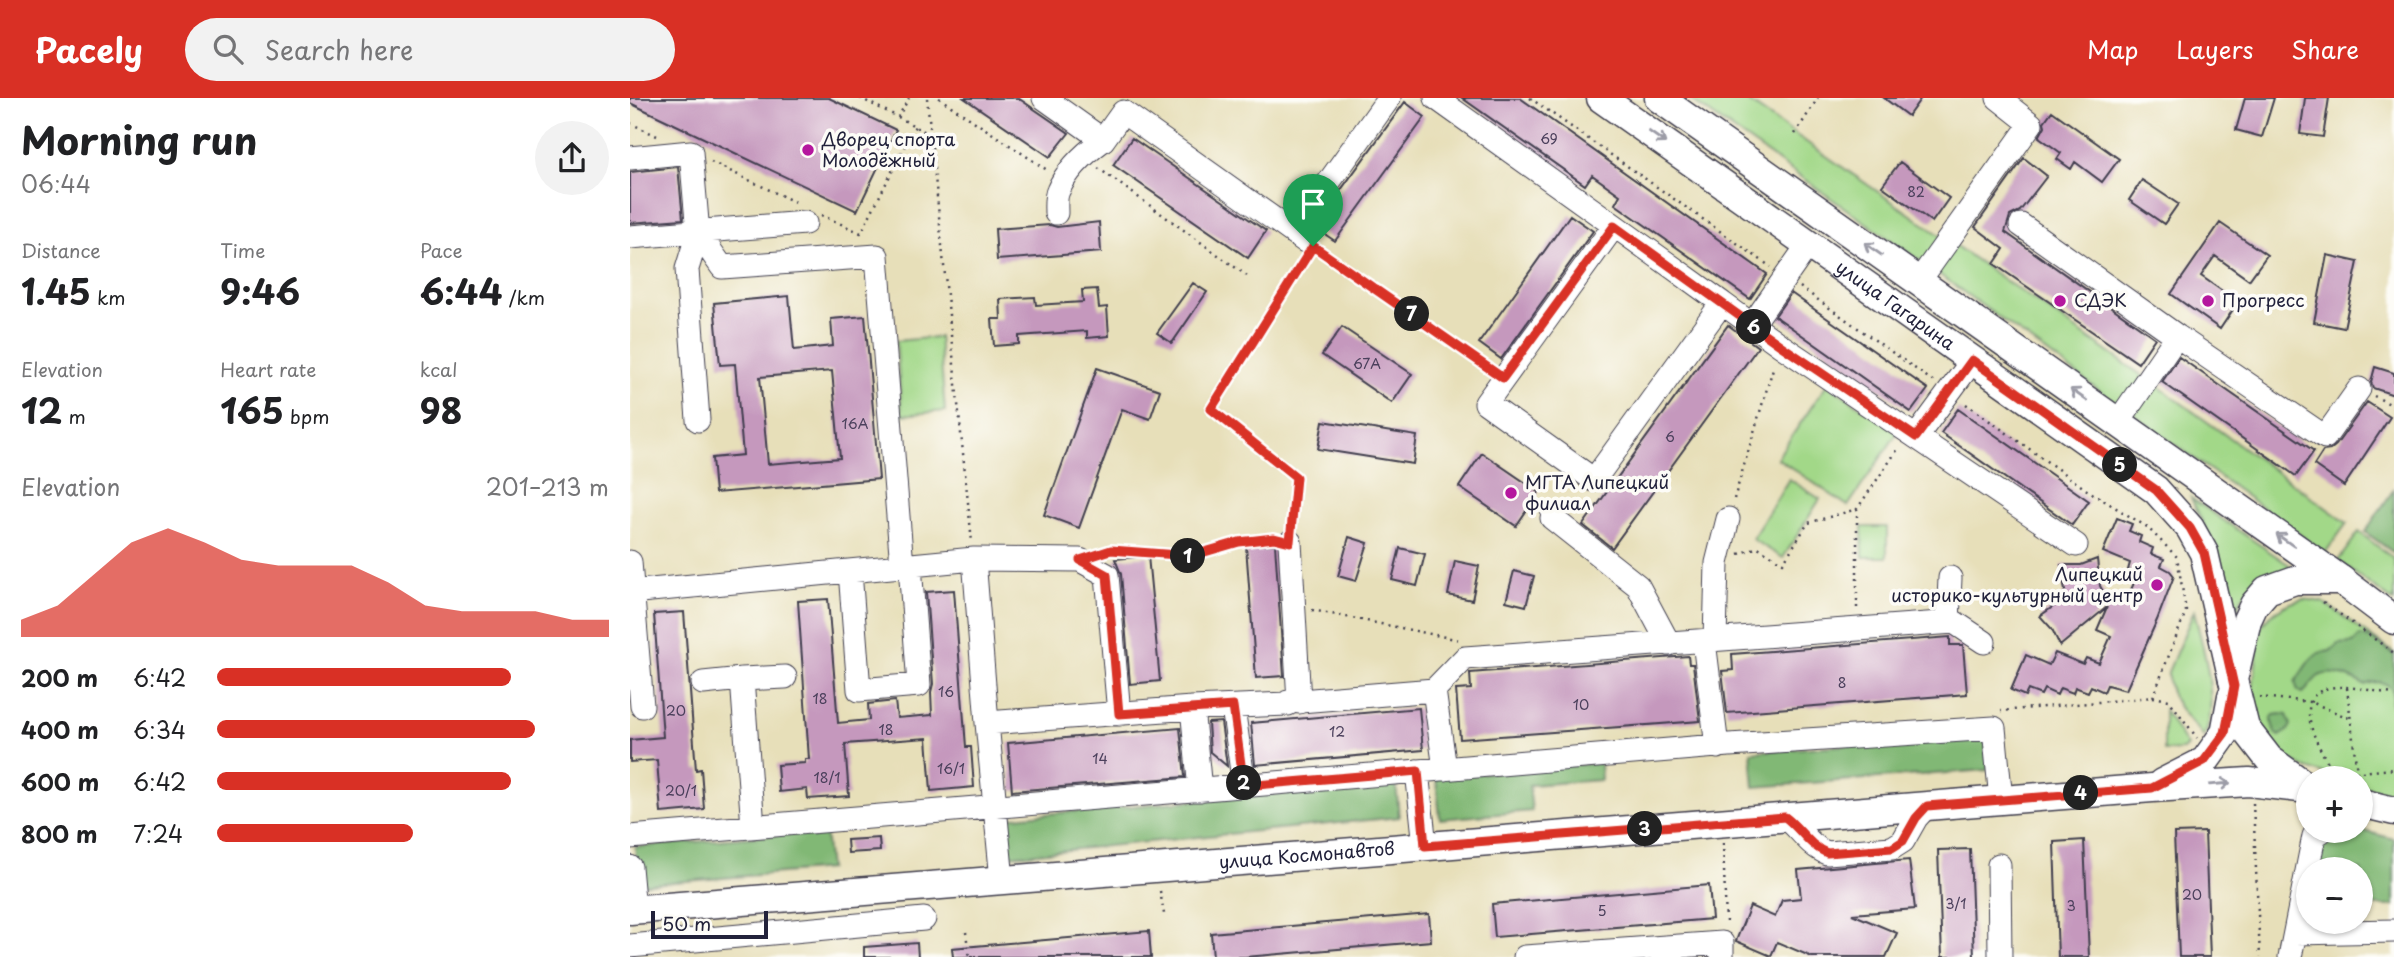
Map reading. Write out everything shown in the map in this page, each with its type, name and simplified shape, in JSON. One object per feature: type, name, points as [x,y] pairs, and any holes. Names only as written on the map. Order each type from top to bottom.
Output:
[{"type":"main road","name":"улица Гагарина","points":[[1601,98],[2156,490],[2190,528],[2204,553],[2240,688],[2245,728],[2269,759],[2296,779]]},
{"type":"main road","name":"улица Гагарина","points":[[1660,98],[2394,620]]},
{"type":"main road","name":"улица Космонавтов","points":[[2152,788],[2204,761],[2225,733],[2240,688],[2247,620],[2254,605],[2267,590],[2295,580],[2341,580]]},
{"type":"main road","name":"улица Космонавтов","points":[[632,910],[2152,788],[2249,782],[2296,787]]},
{"type":"main road","points":[[2373,806],[2393,812]]},
{"type":"lane","points":[[1044,98],[1103,140]]},
{"type":"lane","points":[[1056,214],[1057,192],[1064,181],[1081,156],[1103,140],[1128,105],[1304,239],[1389,98]]},
{"type":"lane","points":[[1436,98],[1780,345],[2076,545]]},
{"type":"lane","points":[[1919,281],[2031,124],[1998,98]]},
{"type":"lane","points":[[630,158],[691,152],[698,233],[687,269],[698,420]]},
{"type":"lane","points":[[630,237],[698,233],[808,214]]},
{"type":"lane","points":[[2021,225],[2325,437],[2359,389]]},
{"type":"lane","points":[[1614,226],[1486,403],[1594,480],[1722,303]]},
{"type":"lane","points":[[698,233],[722,267],[877,256],[919,685],[859,690],[850,571]]},
{"type":"lane","points":[[1752,325],[1808,245]]},
{"type":"lane","points":[[2118,422],[2177,336]]},
{"type":"lane","points":[[1913,435],[1972,360]]},
{"type":"lane","points":[[1552,518],[1638,586],[1669,644]]},
{"type":"lane","points":[[1717,747],[1709,640],[1717,563],[1728,519]]},
{"type":"lane","points":[[1290,542],[1298,702]]},
{"type":"lane","points":[[974,559],[1002,880]]},
{"type":"lane","points":[[631,592],[974,559],[1080,560],[1107,575],[1119,714]]},
{"type":"lane","points":[[630,562],[642,706]]},
{"type":"lane","points":[[1948,622],[1950,578]]},
{"type":"lane","points":[[987,723],[1192,708],[1257,707],[1434,690],[1465,658],[1948,622],[1954,622],[1984,642]]},
{"type":"lane","points":[[704,683],[785,677]]},
{"type":"lane","points":[[743,680],[752,827]]},
{"type":"lane","points":[[1434,690],[1445,769]]},
{"type":"lane","points":[[1233,706],[1244,786]]},
{"type":"lane","points":[[1192,708],[1200,790]]},
{"type":"lane","points":[[630,837],[1717,747],[1994,728],[2001,800]]},
{"type":"lane","points":[[1418,771],[1425,846]]},
{"type":"lane","points":[[1785,817],[1819,850],[1827,853],[1892,848],[1903,841],[1916,818],[1927,806]]},
{"type":"lane","points":[[2290,957],[2313,843]]},
{"type":"lane","points":[[1999,865],[2000,957]]},
{"type":"lane","points":[[630,867],[632,910]]},
{"type":"lane","points":[[630,946],[924,919]]},
{"type":"lane","points":[[2295,933],[2394,931]]},
{"type":"lane","points":[[1525,957],[1722,950]]},
{"type":"path","points":[[860,98],[931,135]]},
{"type":"path","points":[[898,117],[909,98]]},
{"type":"path","points":[[927,98],[974,559]]},
{"type":"path","points":[[939,98],[1064,181]]},
{"type":"path","points":[[1530,98],[2087,490],[2147,527],[2176,557],[2186,611],[2153,696]]},
{"type":"path","points":[[1795,134],[1818,98]]},
{"type":"path","points":[[630,123],[808,214],[861,233],[915,126]]},
{"type":"path","points":[[1081,156],[1250,278]]},
{"type":"path","points":[[1080,560],[1111,550],[1191,556],[1239,542],[1274,538],[1290,542],[1296,477],[1211,409],[1304,239],[1503,378]]},
{"type":"path","points":[[1728,519],[1780,345]]},
{"type":"path","points":[[1717,563],[1758,547],[1783,563],[1808,523],[1857,509],[1913,435]]},
{"type":"path","points":[[1857,509],[1857,629]]},
{"type":"path","points":[[2317,600],[2394,653]]},
{"type":"path","points":[[1295,607],[1465,640]]},
{"type":"path","points":[[2330,766],[2322,756],[2313,733],[2309,715],[2311,702],[2322,690],[2336,687],[2394,694]]},
{"type":"path","points":[[2240,688],[2311,702],[2351,719]]},
{"type":"path","points":[[2347,688],[2356,766]]},
{"type":"path","points":[[1991,712],[2153,696],[2169,700],[2197,739]]},
{"type":"path","points":[[2373,771],[2394,769]]},
{"type":"path","points":[[2253,800],[2260,957]]},
{"type":"path","points":[[1722,950],[1727,919],[1723,843]]},
{"type":"path","points":[[1160,891],[1164,914]]},
{"type":"path","points":[[966,932],[969,957]]},
{"type":"green space","points":[[1688,98],[1743,98],[2147,379],[2126,410],[1929,267]]},
{"type":"green space","points":[[939,337],[945,411],[902,415],[896,341]]},
{"type":"green space","points":[[1827,384],[1898,432],[1848,506],[1777,458]]},
{"type":"green space","points":[[2155,384],[2347,523],[2325,553],[2133,414]]},
{"type":"green space","points":[[1789,479],[1820,499],[1783,558],[1752,539]]},
{"type":"green space","points":[[2394,489],[2394,553],[2365,532]]},
{"type":"green space","points":[[2191,498],[2295,569],[2243,596],[2232,619],[2214,546]]},
{"type":"green space","points":[[1862,527],[1887,527],[1887,557],[1863,557]]},
{"type":"green space","points":[[2359,532],[2394,559],[2394,602],[2338,561]]},
{"type":"green space","points":[[2303,599],[2323,602],[2394,653],[2394,794],[2373,789],[2373,766],[2301,766],[2287,759],[2258,727],[2251,705],[2260,629],[2268,618],[2290,603]]},
{"type":"green space","points":[[2194,611],[2210,692],[2209,723],[2204,737],[2179,707],[2168,682],[2168,672]]},
{"type":"green space","points":[[2360,636],[2378,643],[2394,655],[2394,711],[2391,703],[2393,692],[2380,682],[2364,685],[2348,677],[2330,673],[2319,676],[2303,693],[2298,691],[2295,682],[2309,661],[2338,644],[2353,643]]},
{"type":"green space","points":[[2164,710],[2187,746],[2183,750],[2164,751]]},
{"type":"green space","points":[[2274,715],[2287,715],[2291,725],[2280,736],[2275,733],[2271,719]]},
{"type":"green space","points":[[1985,735],[1988,770],[1754,787],[1751,752]]},
{"type":"green space","points":[[1600,763],[1601,780],[1529,785],[1532,811],[1440,819],[1436,777]]},
{"type":"green space","points":[[1396,782],[1399,817],[1008,856],[1003,818]]},
{"type":"green space","points":[[825,831],[829,869],[639,885],[635,847]]},
{"type":"green space","points":[[2373,833],[2394,839],[2394,906],[2373,906],[2373,857],[2317,857],[2321,843],[2373,843]]},
{"type":"building","name":"Дворец спорта Молодёжный","points":[[630,98],[829,98],[896,130],[857,211],[630,103]]},
{"type":"building","points":[[964,98],[1018,98],[1069,133],[1050,157]]},
{"type":"building","points":[[1462,98],[1520,98],[1767,274],[1750,299],[1615,204],[1620,195],[1592,175],[1585,185]]},
{"type":"building","points":[[1884,98],[1921,98],[1908,116]]},
{"type":"building","points":[[2245,98],[2274,98],[2262,137],[2236,130]]},
{"type":"building","points":[[2305,98],[2329,98],[2323,137],[2300,134]]},
{"type":"building","points":[[1405,102],[1425,117],[1335,241],[1314,227]]},
{"type":"building","points":[[2052,111],[2119,159],[2102,182],[2075,162],[2071,169],[2057,159],[2061,153],[2039,137],[2045,126],[2044,122]]},
{"type":"building","points":[[1132,138],[1266,231],[1248,258],[1113,165]]},
{"type":"building","points":[[2024,158],[2047,176],[2020,211],[2010,216],[2005,232],[2155,338],[2138,363],[1994,264],[2004,249],[1975,227]]},
{"type":"building","points":[[1900,162],[1949,198],[1932,222],[1882,186]]},
{"type":"building","points":[[678,167],[683,219],[630,223],[630,172]]},
{"type":"building","points":[[2142,180],[2178,204],[2164,224],[2129,200]]},
{"type":"building","points":[[1570,215],[1593,231],[1501,359],[1479,343]]},
{"type":"building","points":[[1099,222],[1101,252],[997,260],[995,229],[1050,225],[1057,227]]},
{"type":"building","points":[[2220,223],[2267,255],[2249,280],[2215,256],[2201,276],[2238,302],[2220,329],[2171,294]]},
{"type":"building","points":[[2327,255],[2358,262],[2344,328],[2314,322]]},
{"type":"building","points":[[1193,283],[1207,292],[1172,343],[1157,333]]},
{"type":"building","points":[[1097,289],[1099,308],[1107,307],[1109,336],[1087,338],[1087,331],[1019,336],[1019,344],[994,346],[992,319],[1001,319],[1000,299],[1035,297],[1036,305],[1083,302],[1082,290]]},
{"type":"building","points":[[1791,293],[1928,389],[1911,412],[1775,316]]},
{"type":"building","points":[[789,296],[794,350],[833,346],[831,319],[865,316],[879,479],[715,493],[712,458],[743,455],[735,364],[720,365],[714,303]],"holes":[[[832,371],[840,458],[768,464],[760,377]]]},
{"type":"building","points":[[1728,325],[1758,347],[1612,548],[1583,525]]},
{"type":"building","points":[[1342,327],[1412,374],[1392,403],[1322,355]]},
{"type":"building","points":[[2179,357],[2314,451],[2296,476],[2162,382]]},
{"type":"building","points":[[2375,367],[2394,373],[2394,395],[2373,388],[2371,382]]},
{"type":"building","points":[[1097,368],[1160,390],[1150,419],[1122,409],[1079,528],[1044,515]]},
{"type":"building","points":[[2367,402],[2390,417],[2344,486],[2314,465],[2323,451],[2336,445]]},
{"type":"building","points":[[1958,409],[2089,501],[2072,525],[1941,433]]},
{"type":"building","points":[[1323,421],[1417,436],[1413,464],[1318,449]]},
{"type":"building","points":[[1482,453],[1539,492],[1516,526],[1459,487]]},
{"type":"building","points":[[2117,518],[2132,524],[2129,531],[2141,536],[2139,542],[2153,548],[2151,554],[2164,559],[2161,566],[2174,576],[2126,690],[2107,685],[2104,692],[2091,686],[2088,692],[2075,687],[2073,693],[2060,688],[2057,695],[2044,689],[2041,695],[2028,690],[2025,696],[2011,690],[2026,655],[2049,665],[2055,653],[2083,664],[2086,658],[2099,663],[2111,636],[2097,630],[2107,607],[2060,646],[2052,629],[2040,616],[2061,601],[2065,591],[2061,565],[2081,565],[2097,559],[2100,586],[2105,595],[2126,601],[2138,574],[2128,570],[2130,563],[2103,552]]},
{"type":"building","points":[[1349,537],[1368,543],[1356,581],[1338,576]]},
{"type":"building","points":[[1275,544],[1284,676],[1256,678],[1246,546]]},
{"type":"building","points":[[1400,548],[1425,554],[1417,586],[1392,580]]},
{"type":"building","points":[[1148,556],[1160,681],[1130,684],[1121,574],[1115,559]]},
{"type":"building","points":[[1455,561],[1479,566],[1472,600],[1448,595]]},
{"type":"building","points":[[1514,571],[1534,576],[1526,606],[1506,601]]},
{"type":"building","points":[[954,590],[966,747],[971,747],[974,787],[931,791],[927,738],[845,744],[849,796],[808,799],[807,789],[779,792],[777,765],[805,763],[805,759],[809,759],[798,601],[828,599],[838,723],[869,720],[868,704],[895,701],[897,718],[932,715],[933,684],[926,592]]},
{"type":"building","points":[[684,612],[696,770],[701,769],[704,809],[661,813],[657,760],[630,762],[630,740],[663,737],[654,614]]},
{"type":"building","points":[[1950,637],[1950,645],[1963,645],[1967,694],[1727,713],[1722,671],[1733,670],[1732,654]]},
{"type":"building","points":[[1688,656],[1689,664],[1693,664],[1700,721],[1460,739],[1456,690],[1471,689],[1470,673]]},
{"type":"building","points":[[1419,708],[1423,750],[1255,765],[1251,723]]},
{"type":"building","points":[[1221,722],[1227,766],[1210,752],[1208,723]]},
{"type":"building","points":[[1180,728],[1185,777],[1012,791],[1008,743]]},
{"type":"building","points":[[2205,832],[2210,957],[2179,957],[2174,833]]},
{"type":"building","points":[[879,838],[880,851],[848,853],[847,840]]},
{"type":"building","points":[[2084,840],[2089,957],[2058,957],[2054,842]]},
{"type":"building","points":[[1970,849],[1974,957],[1942,957],[1938,850]]},
{"type":"building","points":[[1909,860],[1915,909],[1852,914],[1897,933],[1886,957],[1812,957],[1777,942],[1771,956],[1736,941],[1750,906],[1775,917],[1782,900],[1801,898],[1798,870]]},
{"type":"building","points":[[1709,885],[1712,919],[1495,937],[1492,904]]},
{"type":"building","points":[[1429,914],[1431,941],[1245,957],[1213,957],[1211,933]]},
{"type":"building","points":[[1149,931],[1151,957],[953,957],[952,948]]},
{"type":"building","points":[[917,943],[918,957],[864,957],[864,947]]},
{"type":"place","name":"Дворец спорта Молодёжный","points":[[808,150]]},
{"type":"place","name":"СДЭК","points":[[2060,301]]},
{"type":"place","name":"Прогресс","points":[[2208,301]]},
{"type":"place","name":"МГТА Липецкий филиал","points":[[1511,493]]},
{"type":"place","name":"Липецкий историко-культурный центр","points":[[2157,585]]},
{"type":"route","points":[[1614,226],[1780,345],[1916,437],[1972,360],[2156,490],[2190,528],[2204,553],[2233,680],[2225,733],[2204,761],[2152,788],[1927,806],[1916,818],[1903,841],[1892,848],[1827,853],[1819,850],[1785,817],[1425,846],[1418,771],[1244,786],[1233,706],[1119,714],[1107,575],[1080,560],[1111,550],[1191,556],[1239,542],[1274,538],[1290,542],[1296,477],[1211,409],[1313,246],[1503,378],[1614,226]]}]
